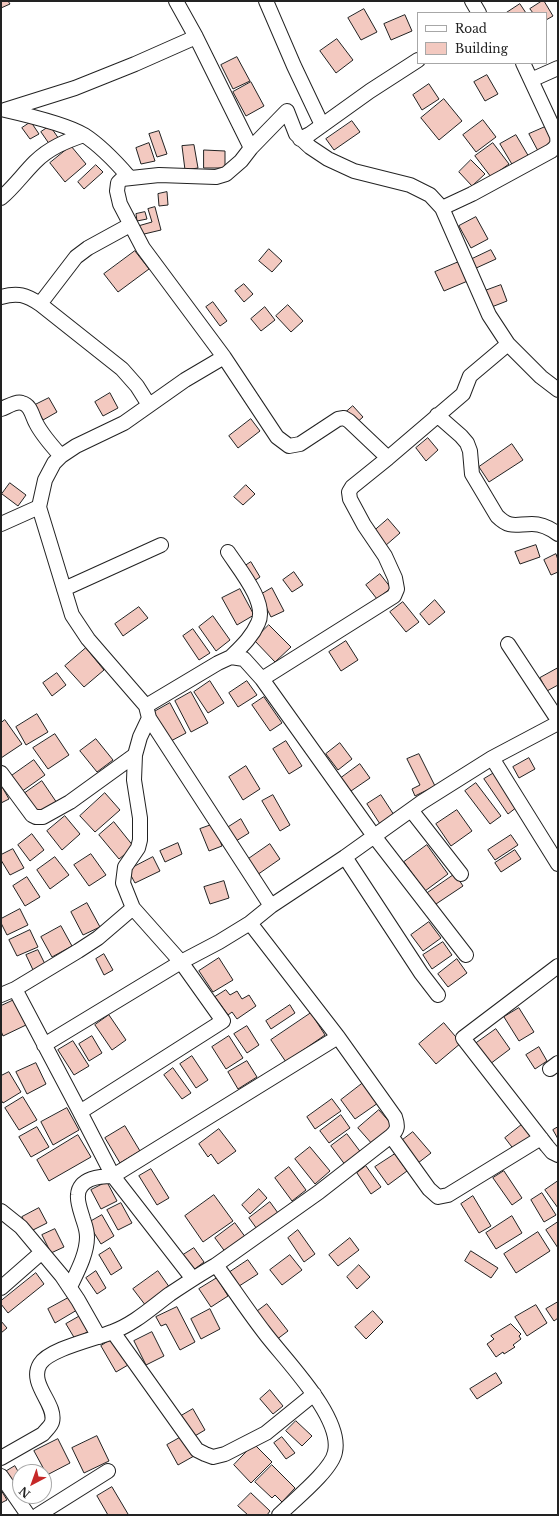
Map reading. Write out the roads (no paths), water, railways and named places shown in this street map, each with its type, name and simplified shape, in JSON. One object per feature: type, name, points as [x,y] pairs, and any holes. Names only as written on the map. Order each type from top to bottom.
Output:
[{"type":"street","points":[[176,1],[196,37],[250,148]]},
{"type":"street","points":[[266,1],[294,66],[322,125]]},
{"type":"street","points":[[472,1],[478,12]]},
{"type":"street","points":[[3,110],[75,88],[196,37]]},
{"type":"street","points":[[300,139],[310,134],[370,91],[417,61]]},
{"type":"street","points":[[442,208],[554,152],[558,142],[557,136],[523,64]]},
{"type":"street","points":[[531,80],[558,68]]},
{"type":"street","points":[[3,110],[66,127],[84,135],[105,151],[129,177]]},
{"type":"street","points":[[388,458],[344,418],[338,419],[300,444],[289,446],[278,437],[224,357],[143,248],[120,204],[117,191],[118,183],[122,179],[129,177],[159,175],[216,177],[226,174],[235,167],[250,148],[287,111],[296,134],[300,139],[310,148],[328,159],[354,171],[410,185],[430,195],[442,208],[488,315],[508,344],[541,377],[558,390]]},
{"type":"street","points":[[1,198],[9,192],[45,154],[55,147],[84,135]]},
{"type":"street","points":[[40,304],[76,257],[88,248],[130,225]]},
{"type":"street","points":[[1,297],[18,294],[28,296],[40,304],[122,369],[137,386],[148,405]]},
{"type":"street","points":[[262,679],[386,603],[394,596],[397,589],[395,578],[388,562],[364,525],[350,499],[349,492],[352,487],[463,394],[470,376],[508,344]]},
{"type":"street","points":[[224,357],[185,380],[124,423],[76,446],[61,456],[54,463],[45,480],[39,507],[72,615],[88,639],[147,712],[271,906]]},
{"type":"street","points":[[1,409],[18,402],[27,405],[40,430],[61,456]]},
{"type":"street","points":[[438,415],[467,443],[470,451],[472,474],[501,521],[508,525],[534,524],[546,527],[558,534]]},
{"type":"street","points":[[1,524],[39,507]]},
{"type":"street","points":[[64,589],[161,545]]},
{"type":"street","points":[[80,1112],[223,1021],[181,962],[133,908],[123,883],[125,867],[138,848],[140,840],[140,818],[134,780],[135,755],[147,712],[218,663],[231,657],[253,634],[259,622],[261,612],[257,598],[228,552]]},
{"type":"street","points":[[508,644],[558,720]]},
{"type":"street","points":[[231,657],[244,659],[262,679],[374,836],[466,955]]},
{"type":"street","points":[[44,1044],[181,962],[219,942],[250,923],[271,906],[345,857],[411,810],[492,758],[558,723]]},
{"type":"street","points":[[1,773],[32,816],[43,817],[70,802],[135,755]]},
{"type":"street","points":[[492,758],[558,864]]},
{"type":"street","points":[[411,810],[461,874]]},
{"type":"street","points":[[345,857],[421,973],[438,995]]},
{"type":"street","points":[[1,995],[15,989],[98,938],[133,908]]},
{"type":"street","points":[[1,1458],[43,1434],[52,1421],[52,1412],[39,1384],[38,1374],[40,1364],[56,1352],[113,1332],[136,1320],[319,1192],[391,1136],[398,1126],[395,1117],[338,1037],[250,923]]},
{"type":"street","points":[[558,966],[464,1038],[552,1152],[558,1155]]},
{"type":"street","points":[[15,989],[113,1176],[193,1279]]},
{"type":"street","points":[[70,1287],[80,1266],[87,1239],[87,1229],[78,1194],[80,1188],[88,1180],[97,1177],[113,1176],[338,1037]]},
{"type":"street","points":[[391,1136],[429,1189],[438,1197],[448,1195],[541,1138]]},
{"type":"street","points":[[1,1211],[21,1227],[70,1287],[99,1336]]},
{"type":"street","points":[[1,1288],[42,1252]]},
{"type":"street","points":[[216,1265],[264,1333],[314,1394],[328,1417],[335,1436],[335,1452],[330,1464],[279,1515]]},
{"type":"street","points":[[113,1332],[198,1450],[213,1457],[225,1454],[266,1433],[314,1394]]},
{"type":"street","points":[[38,1515],[108,1471]]},
{"type":"street","points":[[1,1476],[28,1515]]}]
